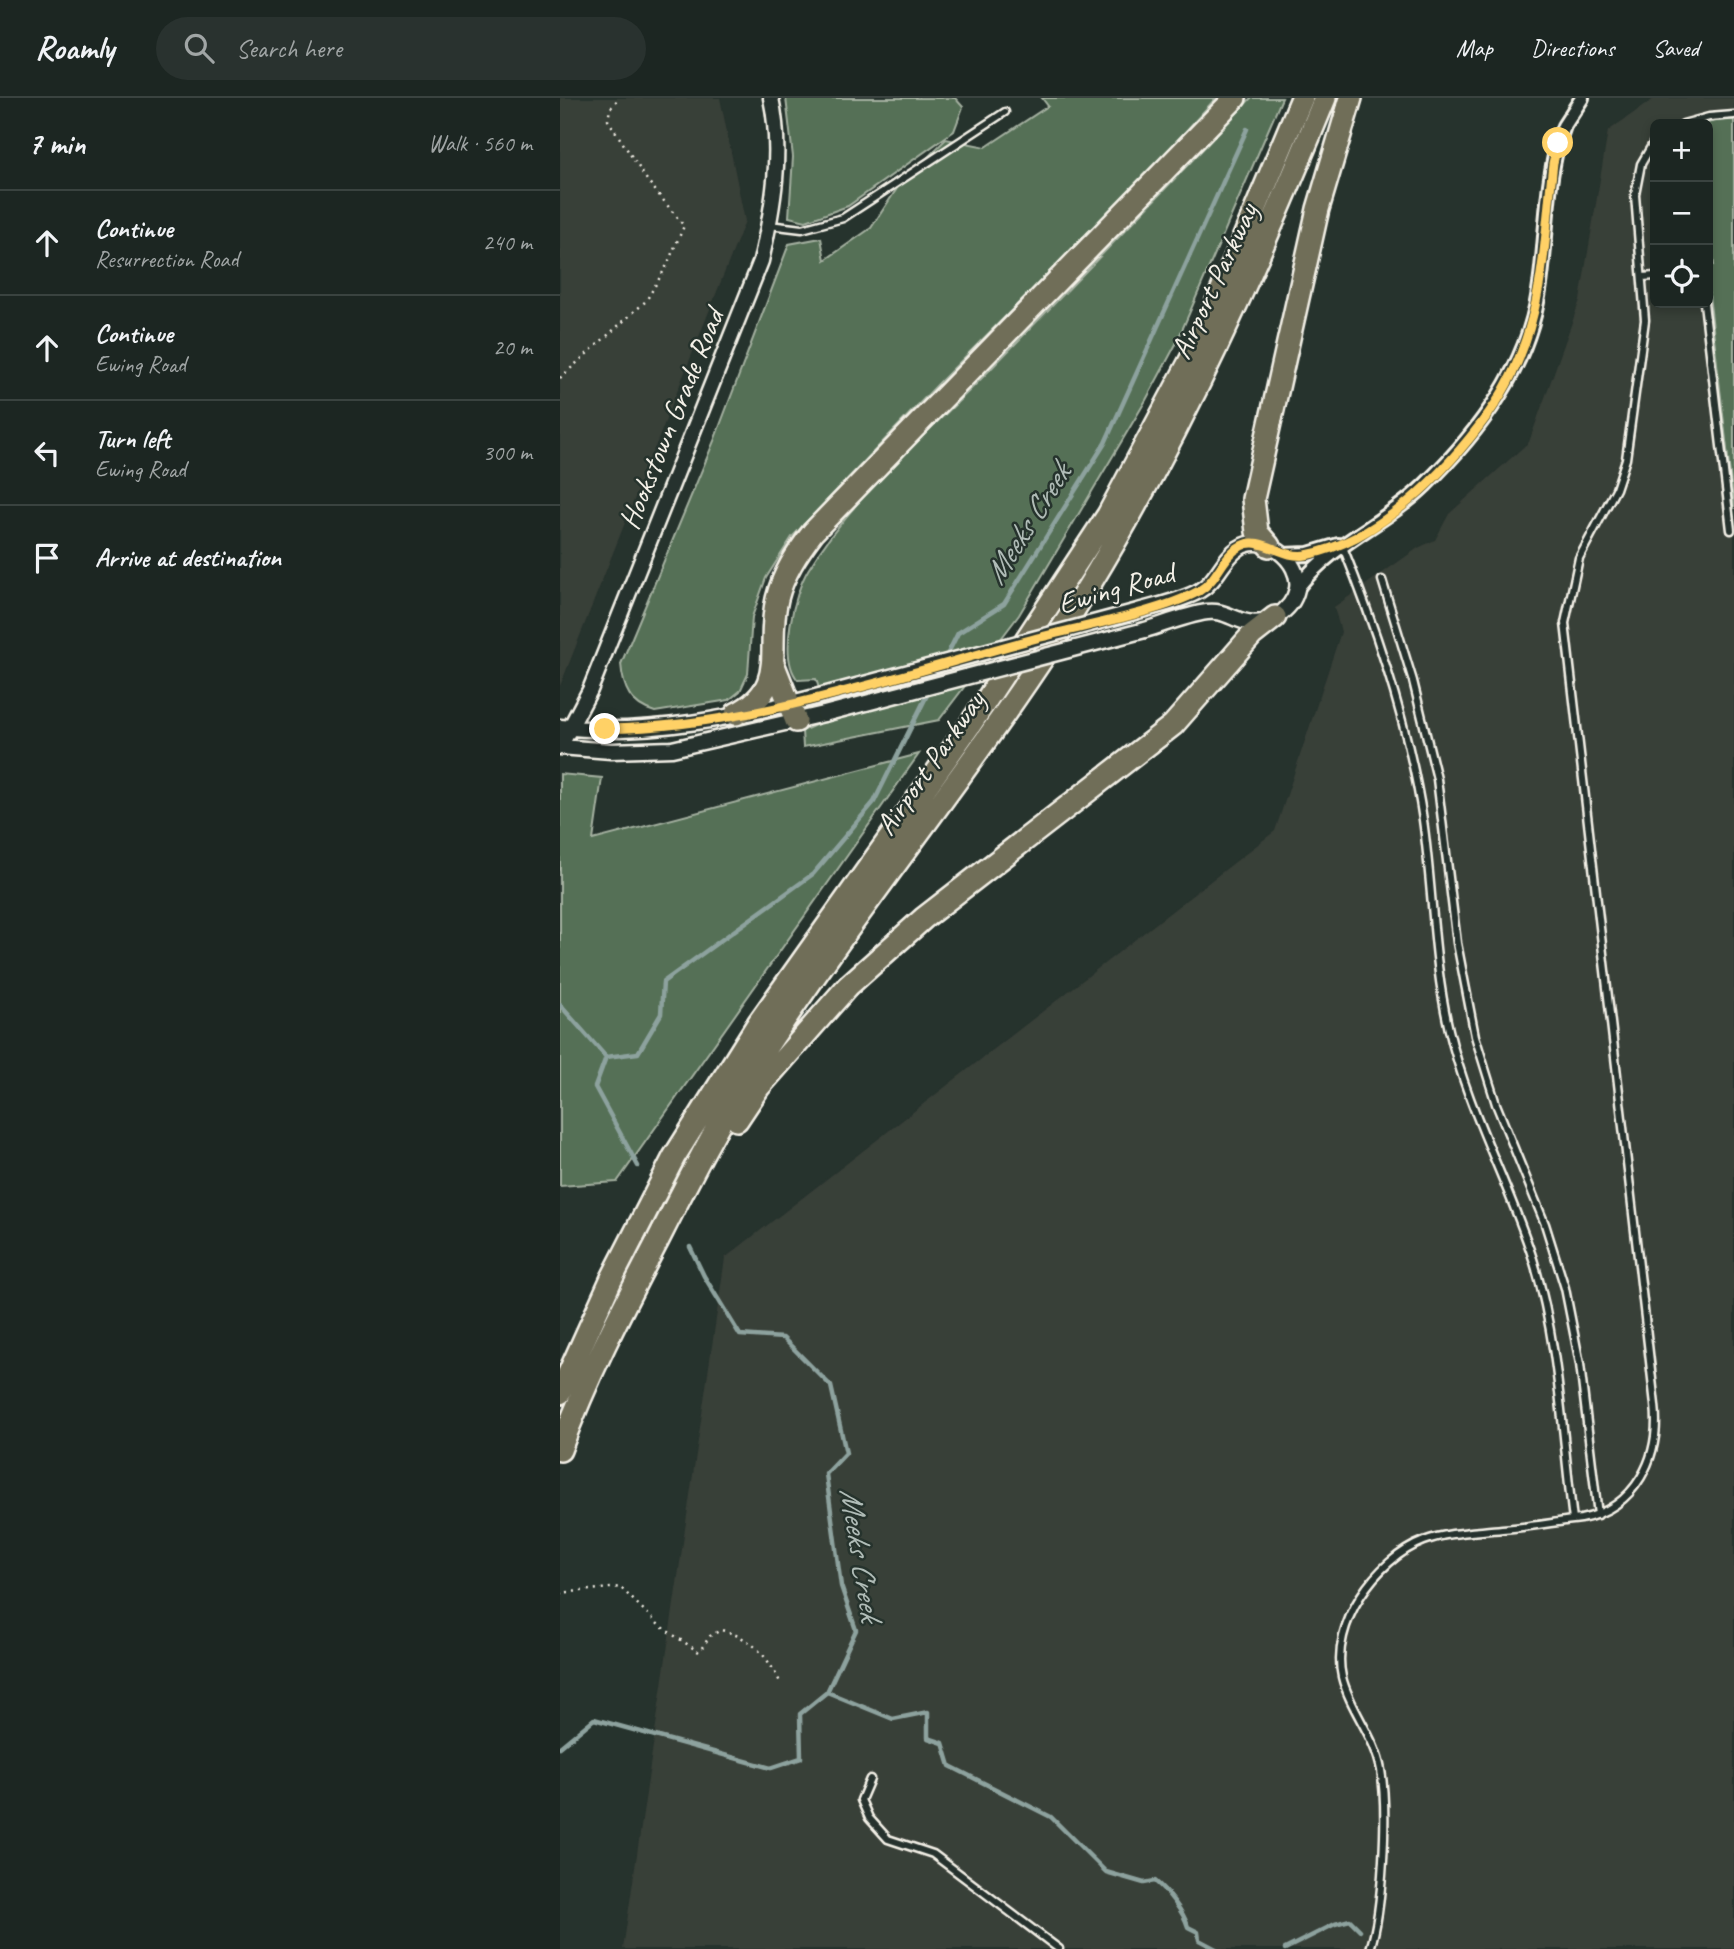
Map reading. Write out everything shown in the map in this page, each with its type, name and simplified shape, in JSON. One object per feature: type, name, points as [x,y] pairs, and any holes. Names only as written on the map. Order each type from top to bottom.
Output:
[{"type":"highway","points":[[793,712],[773,663],[771,632],[777,596],[788,570],[807,540],[1236,98]]},
{"type":"highway","name":"Airport Parkway","points":[[560,1393],[611,1280],[674,1157],[759,1022],[970,725],[1108,515],[1200,342],[1302,98]]},
{"type":"highway","name":"Airport Parkway","points":[[560,1450],[588,1385],[665,1226],[710,1139],[754,1066],[990,733],[1089,586],[1167,449],[1260,256],[1325,98]]},
{"type":"highway","points":[[1276,551],[1257,532],[1253,499],[1318,209],[1350,98]]},
{"type":"highway","points":[[665,1226],[759,1087],[848,986],[924,918],[1173,725],[1252,635],[1275,617]]},
{"type":"highway","points":[[736,714],[763,696],[773,663]]},
{"type":"street","name":"Hookstown Grade Road","points":[[560,747],[566,727],[737,328],[761,261],[775,200],[776,120],[771,98]]},
{"type":"street","points":[[1275,617],[1286,610],[1297,588],[1313,568],[1342,544],[1392,514],[1453,457],[1489,412],[1516,366],[1532,328],[1555,153],[1564,126],[1582,98]]},
{"type":"street","name":"Ewing Road","points":[[560,747],[624,751],[672,749],[793,712],[823,695],[1138,611],[1200,590],[1217,576],[1231,554],[1241,546],[1253,543],[1276,551]]},
{"type":"street","points":[[1276,551],[1308,554],[1342,544]]},
{"type":"street","points":[[1276,551],[1292,566],[1297,588]]},
{"type":"street","name":"Ewing Road","points":[[566,727],[659,727],[736,714],[824,714],[1206,612],[1217,612],[1254,623],[1275,617]]},
{"type":"lane","points":[[769,225],[802,229],[843,218],[1005,112]]},
{"type":"lane","points":[[1701,119],[1734,115]]},
{"type":"lane","points":[[1370,1949],[1379,1901],[1383,1785],[1374,1745],[1342,1677],[1342,1648],[1354,1611],[1374,1577],[1414,1545],[1450,1535],[1598,1515],[1617,1504],[1638,1484],[1649,1463],[1657,1428],[1564,624],[1579,558],[1616,489],[1626,459],[1644,332],[1643,277],[1635,195],[1641,164],[1650,149]]},
{"type":"lane","points":[[1643,277],[1650,276]]},
{"type":"lane","points":[[1705,308],[1731,530]]},
{"type":"lane","points":[[1342,544],[1399,711],[1413,767],[1425,835],[1438,978],[1454,1051],[1474,1115],[1521,1225],[1542,1293],[1557,1375],[1573,1520]]},
{"type":"lane","points":[[1382,580],[1413,681],[1437,779],[1457,943],[1475,1036],[1496,1104],[1545,1224],[1567,1299],[1580,1364],[1598,1515]]},
{"type":"lane","points":[[870,1780],[861,1800],[865,1813],[882,1834],[903,1846],[933,1854],[1059,1949]]},
{"type":"path","points":[[560,378],[646,301],[684,226],[647,180],[608,120],[610,109],[619,98]]},
{"type":"path","points":[[560,1593],[620,1587],[660,1626],[699,1652],[710,1636],[720,1630],[738,1634],[766,1656],[780,1682]]},
{"type":"shaded area","points":[[560,98],[720,98],[745,221],[560,686]]},
{"type":"shaded area","points":[[1655,98],[1734,98],[1734,1949],[623,1949],[725,1258],[1275,831],[1341,632],[1334,607],[1418,548],[1435,540],[1449,514],[1529,442],[1580,300],[1608,131]]},
{"type":"green space","points":[[786,98],[955,98],[963,107],[954,131],[848,206],[806,221],[789,217],[793,157]]},
{"type":"green space","points":[[1042,98],[1216,98],[1141,180],[938,384],[792,537],[766,578],[752,617],[748,674],[740,691],[729,700],[655,712],[639,705],[626,688],[621,664],[714,441],[789,244],[821,238],[825,260],[871,228],[898,187],[946,139],[986,147],[1048,106]]},
{"type":"green space","points":[[1251,98],[1282,98],[1176,344],[1146,400],[1019,615],[939,720],[803,747],[802,731],[829,719],[816,679],[798,680],[792,670],[789,657],[790,625],[803,580],[825,544],[864,496],[975,385]]},
{"type":"green space","points":[[1734,120],[1734,509],[1711,308],[1713,308],[1714,265],[1713,122]]},
{"type":"green space","points":[[919,754],[617,1182],[560,1186],[560,774],[602,778],[593,840]]},
{"type":"waterway","name":"Meeks Creek","points":[[945,659],[958,633],[1004,604],[1105,443],[1247,129]]},
{"type":"waterway","name":"Meeks Creek","points":[[638,1166],[595,1087],[606,1057],[638,1053],[661,1014],[663,982],[813,874],[874,802],[930,689]]},
{"type":"waterway","points":[[560,1005],[606,1057]]},
{"type":"waterway","name":"Meeks Creek","points":[[560,1747],[594,1719],[771,1768],[801,1758],[800,1714],[827,1692],[856,1630],[841,1586],[826,1474],[846,1453],[831,1386],[783,1338],[740,1335],[704,1276],[690,1247]]},
{"type":"waterway","points":[[827,1692],[893,1719],[928,1712],[928,1738],[943,1743],[950,1766],[1051,1817],[1106,1872],[1144,1883],[1155,1881],[1174,1902],[1188,1927],[1198,1932],[1199,1940],[1216,1949]]},
{"type":"waterway","points":[[1285,1949],[1335,1924],[1350,1920],[1360,1930]]},
{"type":"route","points":[[605,729],[659,727],[763,710],[1138,611],[1186,597],[1200,590],[1217,576],[1231,554],[1241,546],[1260,543],[1283,555],[1308,554],[1342,544],[1392,514],[1453,457],[1489,412],[1521,357],[1532,328],[1539,290],[1553,163],[1558,143]]}]
